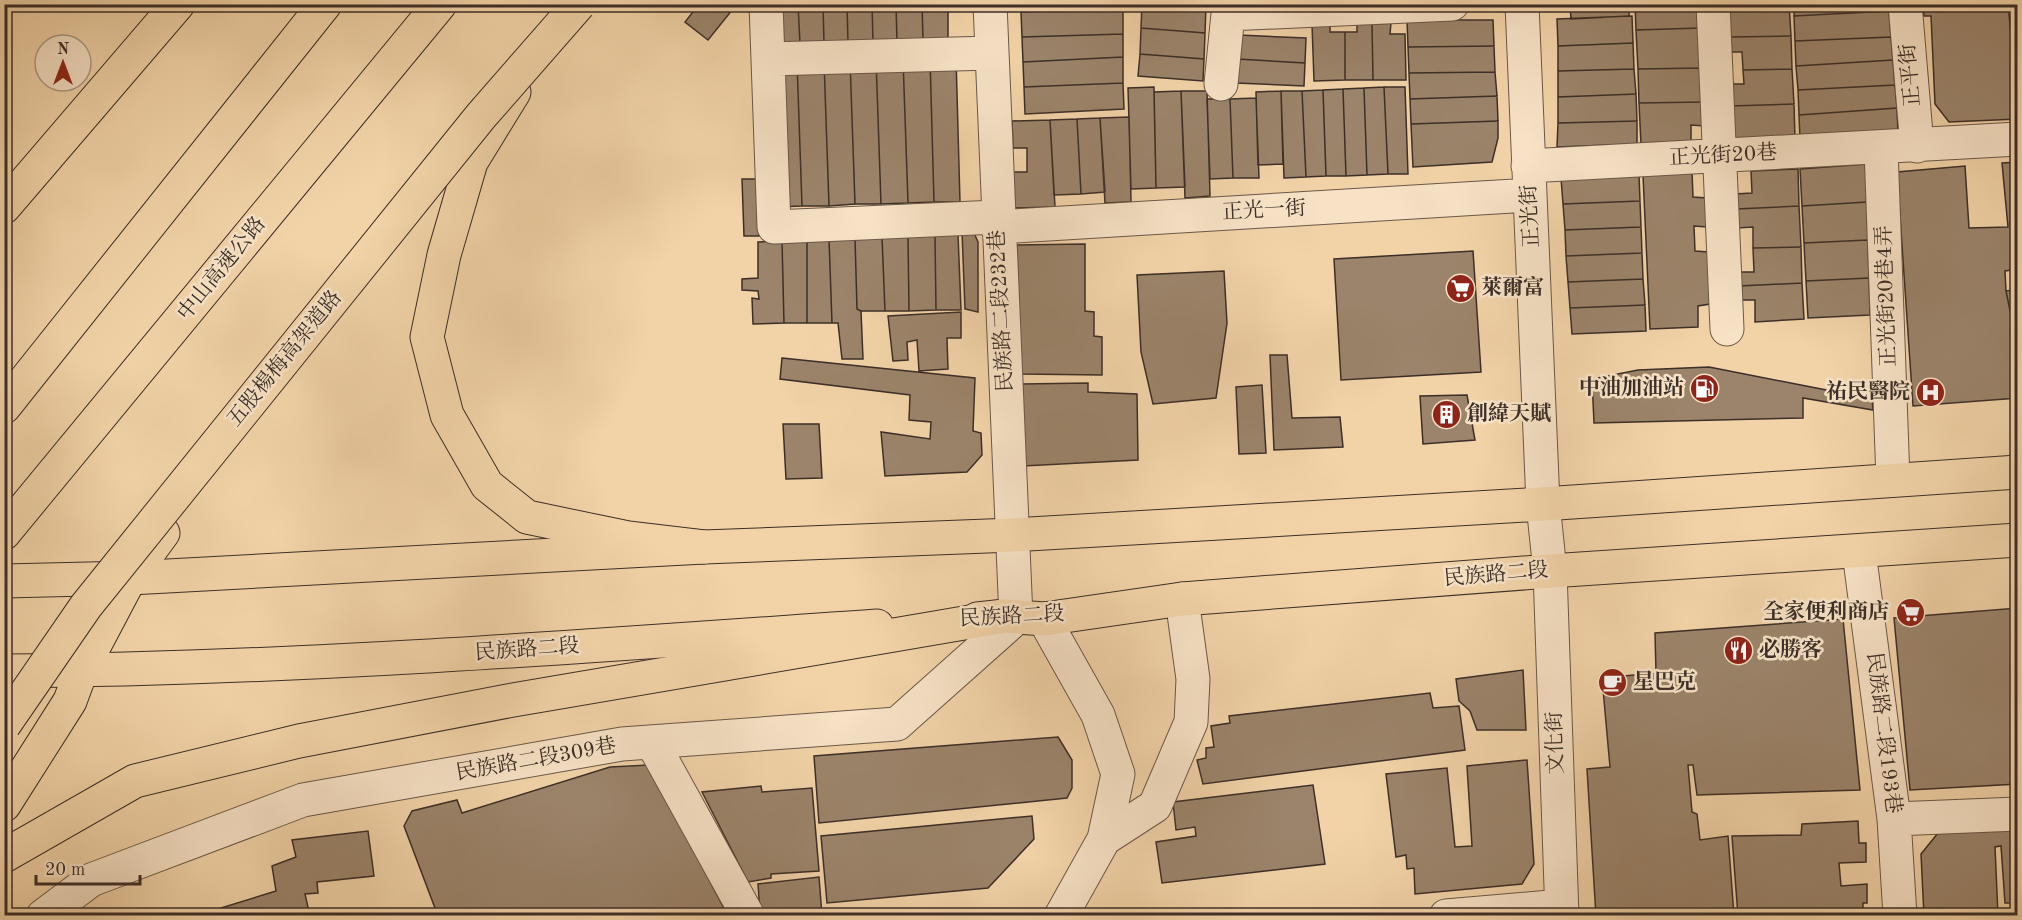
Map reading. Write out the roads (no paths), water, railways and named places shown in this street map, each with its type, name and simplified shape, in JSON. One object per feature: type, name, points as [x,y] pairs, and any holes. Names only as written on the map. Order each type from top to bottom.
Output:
[{"type":"main road","points":[[4,207],[178,4]]},
{"type":"main road","points":[[4,407],[325,4]]},
{"type":"main road","name":"中山高速公路","points":[[4,534],[440,4]]},
{"type":"main road","points":[[4,805],[64,710],[81,671],[130,578],[192,492],[523,78],[577,4]]},
{"type":"main road","name":"五股楊梅高架道路","points":[[4,725],[86,606],[481,116],[577,4]]},
{"type":"main road","points":[[523,78],[471,162],[444,255],[427,337],[447,415],[487,485],[527,517],[628,538],[704,547]]},
{"type":"main road","points":[[4,581],[130,578],[704,547],[1013,535],[1543,504],[2018,472]]},
{"type":"main road","name":"民族路二段","points":[[4,671],[81,671],[473,654],[1022,618],[1182,599],[1550,571],[2018,540]]},
{"type":"main road","points":[[4,856],[135,781],[299,741],[513,700],[1022,618]]},
{"type":"street","points":[[766,4],[768,59],[992,53]]},
{"type":"street","name":"民族路二段232巷","points":[[990,4],[997,222],[1013,535],[1022,618]]},
{"type":"street","points":[[1221,84],[1228,14],[1452,4]]},
{"type":"street","name":"正光街","points":[[1522,4],[1543,504],[1550,571]]},
{"type":"street","points":[[1713,4],[1717,156],[1727,329]]},
{"type":"street","name":"正平街","points":[[1905,4],[1917,146]]},
{"type":"street","name":"正光一街","points":[[768,59],[774,227],[997,222],[1529,180]]},
{"type":"street","name":"正光街20巷","points":[[1529,180],[1717,156],[2018,139]]},
{"type":"street","name":"正光街20巷4弄","points":[[1881,148],[1893,480]]},
{"type":"street","name":"民族路二段193巷","points":[[1859,552],[1894,819],[1900,915]]},
{"type":"street","name":"文化街","points":[[1550,571],[1562,911]]},
{"type":"street","points":[[1104,839],[1155,806],[1191,722],[1193,679],[1182,599]]},
{"type":"street","points":[[1022,618],[1098,715],[1118,774],[1104,839],[1061,915]]},
{"type":"street","name":"民族路二段309巷","points":[[44,915],[91,880],[303,800],[622,744],[897,724],[1022,618]]},
{"type":"street","points":[[652,742],[742,910]]},
{"type":"street","points":[[1894,819],[2018,814]]},
{"type":"street","points":[[1446,915],[1562,911]]},
{"type":"place","name":"萊爾富","points":[[1460,288]]},
{"type":"place","name":"中油加油站","points":[[1705,388]]},
{"type":"place","name":"祐民醫院","points":[[1931,392]]},
{"type":"place","name":"創緯天賦","points":[[1446,414]]},
{"type":"place","name":"全家便利商店","points":[[1910,612]]},
{"type":"place","name":"必勝客","points":[[1738,650]]},
{"type":"place","name":"星巴克","points":[[1612,682]]}]
